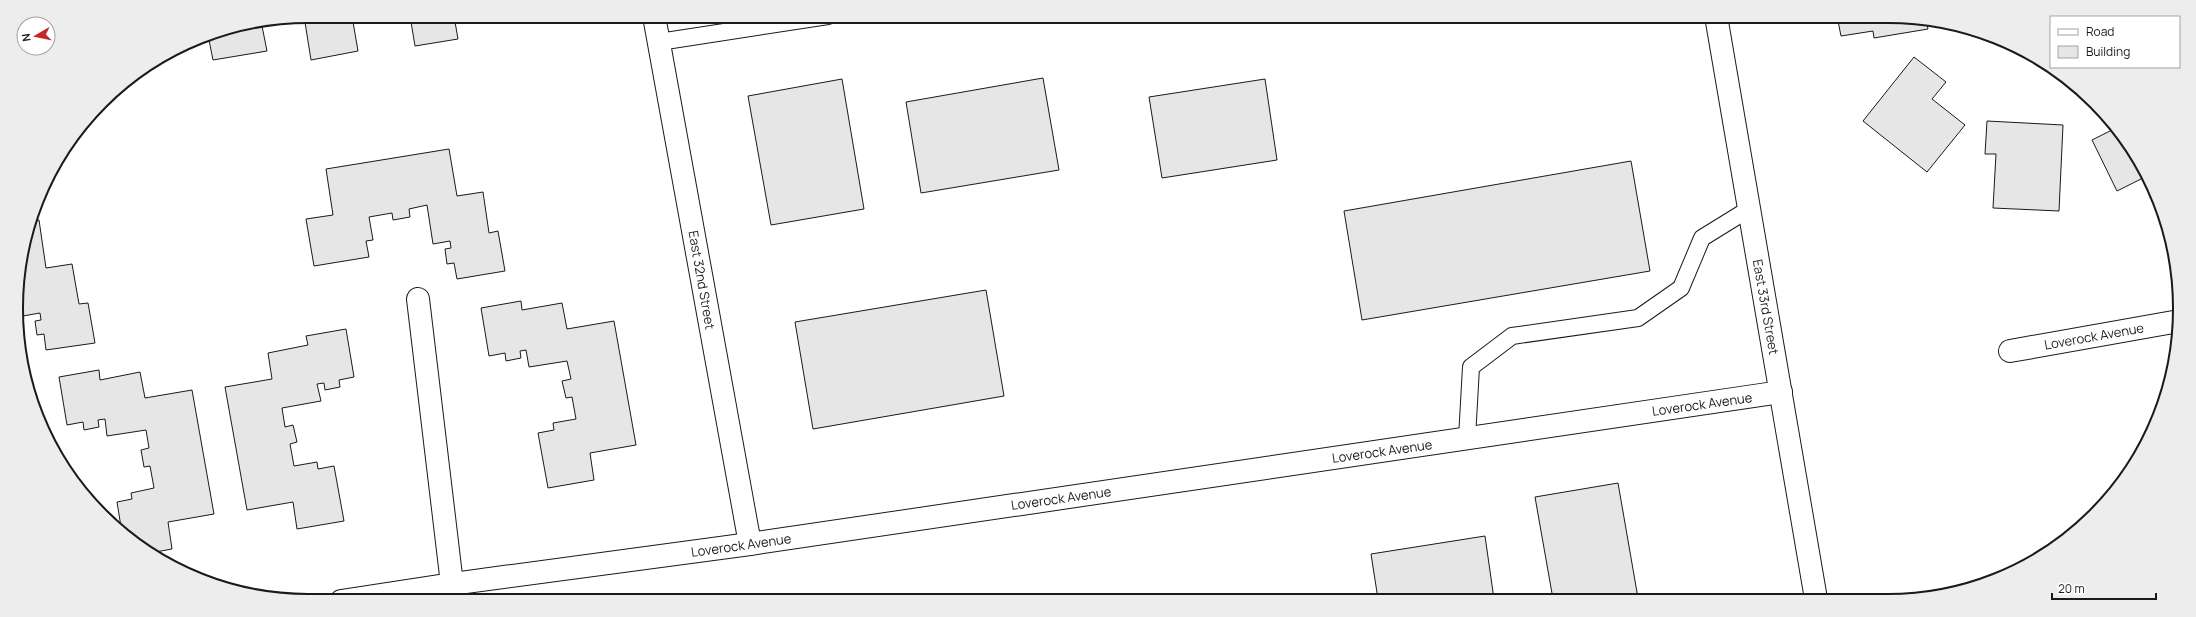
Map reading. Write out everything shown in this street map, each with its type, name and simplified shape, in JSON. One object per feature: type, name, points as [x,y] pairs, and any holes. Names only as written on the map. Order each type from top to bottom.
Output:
[{"type":"street","name":"East 32nd Street","points":[[655,23],[750,544]]},
{"type":"street","name":"East 33rd Street","points":[[1717,23],[1815,594]]},
{"type":"street","points":[[418,299],[452,584]]},
{"type":"street","name":"Loverock Avenue","points":[[2010,351],[2172,322]]},
{"type":"street","name":"Loverock Avenue","points":[[387,594],[750,544],[1781,392]]},
{"type":"lane","points":[[659,42],[782,23]]},
{"type":"lane","points":[[1467,438],[1471,367],[1512,336],[1638,318],[1680,288],[1702,238],[1749,209]]},
{"type":"building","points":[[305,23],[353,23],[358,51],[311,60]]},
{"type":"building","points":[[411,23],[455,23],[458,39],[415,46]]},
{"type":"building","points":[[1838,23],[1925,25],[1927,25],[1928,29],[1874,38],[1873,31],[1841,36]]},
{"type":"building","points":[[262,26],[267,51],[213,60],[209,41]]},
{"type":"building","points":[[1914,57],[1946,82],[1932,99],[1965,125],[1927,172],[1863,121]]},
{"type":"building","points":[[1043,78],[1059,170],[921,193],[906,102]]},
{"type":"building","points":[[842,79],[864,209],[771,225],[748,96]]},
{"type":"building","points":[[1265,79],[1277,160],[1162,178],[1149,97]]},
{"type":"building","points":[[1987,121],[2063,125],[2059,211],[1993,208],[1996,154],[1985,154]]},
{"type":"building","points":[[2111,131],[2125,150],[2142,178],[2117,191],[2092,140]]},
{"type":"building","points":[[449,149],[457,196],[483,192],[489,233],[498,231],[505,271],[457,279],[454,263],[447,264],[445,249],[451,248],[450,241],[433,244],[427,205],[409,209],[410,217],[393,220],[392,213],[369,217],[373,240],[366,241],[369,257],[314,266],[306,219],[333,215],[326,169]]},
{"type":"building","points":[[1631,161],[1650,271],[1362,320],[1344,211]]},
{"type":"building","points":[[37,220],[39,220],[46,268],[72,264],[79,304],[88,303],[95,343],[46,350],[44,334],[37,335],[35,321],[41,320],[40,313],[23,316],[25,271],[28,253]]},
{"type":"building","points":[[986,290],[1004,396],[813,429],[795,322]]},
{"type":"building","points":[[521,301],[522,310],[562,303],[567,329],[614,321],[636,445],[590,453],[594,480],[548,488],[538,433],[554,430],[553,423],[576,419],[572,397],[566,398],[562,381],[571,379],[567,361],[529,367],[526,350],[520,351],[521,358],[506,361],[505,353],[489,356],[481,308]]},
{"type":"building","points":[[346,329],[354,377],[339,380],[340,387],[325,390],[324,383],[317,384],[321,401],[282,408],[285,427],[293,425],[297,442],[290,444],[294,466],[317,462],[318,469],[334,466],[344,521],[297,529],[293,502],[247,510],[225,387],[272,379],[268,353],[308,345],[306,336]]},
{"type":"building","points":[[99,370],[100,380],[140,372],[145,398],[192,390],[214,514],[168,522],[172,549],[159,551],[120,523],[117,502],[132,499],[131,493],[154,488],[150,466],[144,467],[141,450],[149,448],[146,430],[107,436],[105,419],[98,420],[99,427],[84,430],[83,422],[67,425],[59,377]]},
{"type":"building","points":[[1618,483],[1637,594],[1552,594],[1535,497]]},
{"type":"building","points":[[1485,536],[1493,594],[1377,594],[1371,554]]}]
